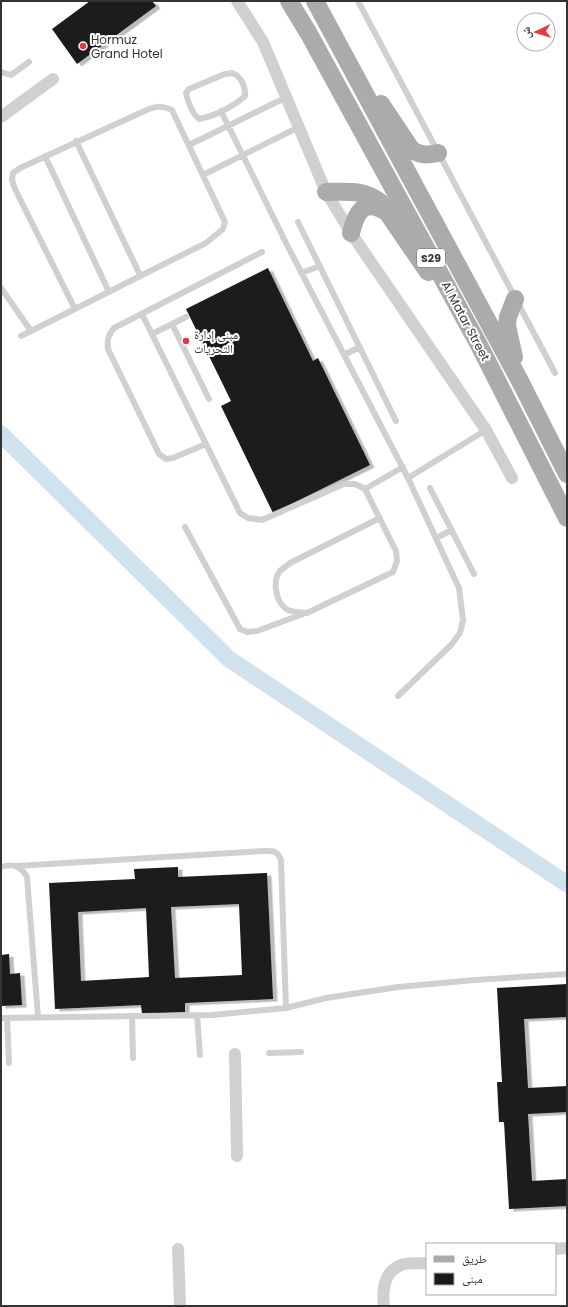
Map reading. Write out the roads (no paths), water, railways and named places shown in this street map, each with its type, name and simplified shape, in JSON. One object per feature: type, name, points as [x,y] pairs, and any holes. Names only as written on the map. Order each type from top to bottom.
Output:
[{"type":"main road","name":"Al Matar Street","points":[[289,1],[309,34],[479,345],[567,518]]},
{"type":"main road","name":"Al Matar Street","points":[[315,1],[520,381],[567,474]]},
{"type":"main road","points":[[355,77],[377,98],[411,149],[422,155],[438,153]]},
{"type":"main road","points":[[326,192],[364,193],[372,196],[380,202],[479,345]]},
{"type":"main road","points":[[351,233],[356,216],[362,209],[368,206],[376,205],[385,211]]},
{"type":"main road","points":[[515,299],[508,317],[508,326],[520,381]]},
{"type":"street","points":[[237,1],[263,42],[326,192],[351,233],[486,430],[512,478]]},
{"type":"street","points":[[1,117],[53,79]]},
{"type":"street","points":[[235,1054],[237,1156]]},
{"type":"street","points":[[556,1249],[567,1248]]},
{"type":"street","points":[[178,1249],[180,1306]]},
{"type":"street","points":[[384,1306],[383,1293],[385,1280],[393,1270],[402,1265],[426,1263]]},
{"type":"lane","points":[[358,1],[555,373]]},
{"type":"lane","points":[[1,72],[11,75],[29,62]]},
{"type":"lane","points":[[232,73],[238,75],[244,85],[244,96],[237,103],[221,112],[199,119],[189,104],[186,93],[189,89],[225,74],[232,73]]},
{"type":"lane","points":[[189,145],[287,97]]},
{"type":"lane","points":[[20,336],[109,292],[140,275],[206,243],[223,229],[225,222],[172,110],[159,106],[148,108],[76,141],[20,168],[13,173],[12,180],[74,309]]},
{"type":"lane","points":[[221,112],[344,355],[403,467],[459,588],[463,620],[460,633],[451,645],[398,696]]},
{"type":"lane","points":[[203,175],[298,128]]},
{"type":"lane","points":[[76,141],[140,275]]},
{"type":"lane","points":[[45,156],[109,292]]},
{"type":"lane","points":[[298,222],[396,421]]},
{"type":"lane","points":[[206,444],[173,458],[166,459],[159,454],[108,349],[107,341],[109,334],[114,328],[262,252]]},
{"type":"lane","points":[[302,273],[320,266]]},
{"type":"lane","points":[[1,288],[30,331]]},
{"type":"lane","points":[[142,314],[240,512],[248,518],[262,520],[344,484],[355,484],[365,489],[396,551],[398,561],[393,572],[307,613],[257,632],[247,632],[240,629],[185,527]]},
{"type":"lane","points":[[152,334],[186,317]]},
{"type":"lane","points":[[172,324],[209,399]]},
{"type":"lane","points":[[344,355],[360,347]]},
{"type":"lane","points":[[408,478],[486,430]]},
{"type":"lane","points":[[365,489],[403,467]]},
{"type":"lane","points":[[430,488],[474,574]]},
{"type":"lane","points":[[307,613],[295,612],[285,608],[277,597],[276,579],[280,571],[290,563],[380,518]]},
{"type":"lane","points":[[436,538],[452,530]]},
{"type":"lane","points":[[1,867],[272,851],[278,854],[281,860],[286,1008]]},
{"type":"lane","points":[[16,866],[22,869],[27,877],[38,1017]]},
{"type":"lane","points":[[9,1063],[4,1018],[212,1015],[286,1008],[326,998],[398,987],[567,974]]},
{"type":"lane","points":[[197,1015],[200,1055]]},
{"type":"lane","points":[[132,1016],[133,1058]]},
{"type":"lane","points":[[269,1053],[301,1052]]},
{"type":"waterway","points":[[1,434],[229,659],[567,884]]},
{"type":"place","name":"Hormuz Grand Hotel","points":[[83,46]]},
{"type":"place","name":"مبنى إدارة التحريات","points":[[186,341]]}]
